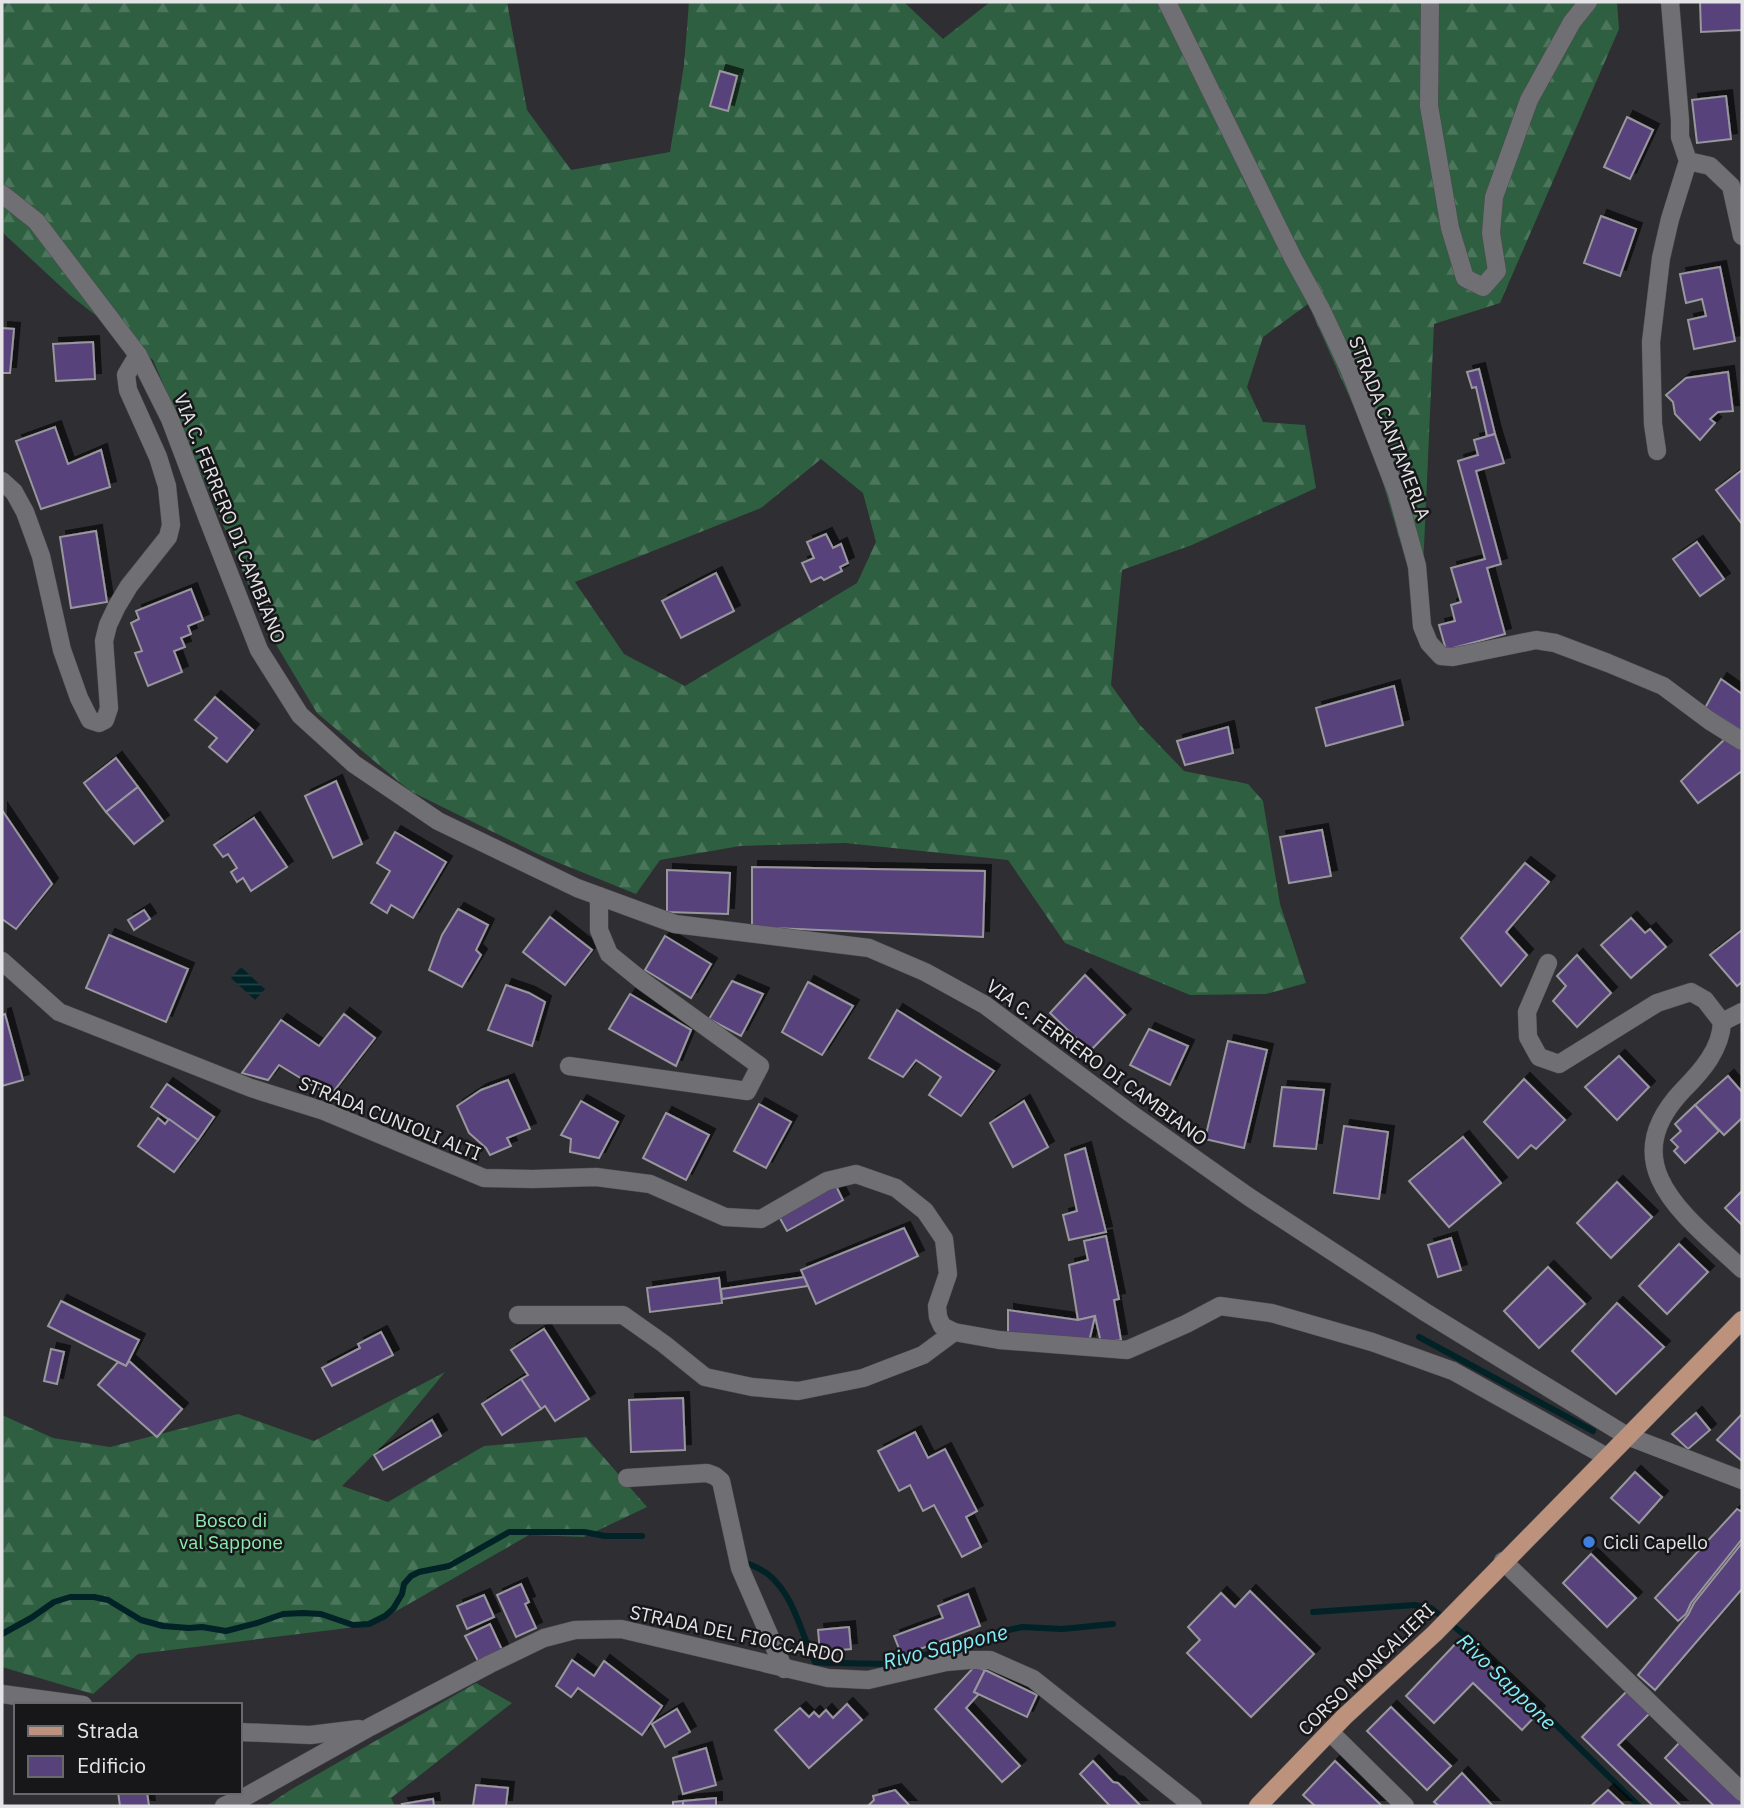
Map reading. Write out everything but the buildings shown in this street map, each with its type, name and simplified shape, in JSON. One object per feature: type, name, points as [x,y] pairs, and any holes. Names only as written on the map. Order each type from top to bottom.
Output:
[{"type":"main road","name":"CORSO MONCALIERI","points":[[1258,1806],[1330,1732],[1435,1633],[1742,1320]]},
{"type":"street","name":"STRADA CANTAMERLA","points":[[1167,2],[1350,371],[1396,493],[1417,566],[1422,626],[1429,643],[1441,656],[1453,657],[1536,639],[1555,643],[1663,686],[1742,741]]},
{"type":"street","points":[[1430,2],[1429,106],[1450,228],[1465,278],[1483,287],[1497,271],[1491,233],[1494,197],[1529,100],[1572,22],[1588,2]]},
{"type":"street","points":[[1657,451],[1653,424],[1651,342],[1661,258],[1688,161],[1680,137],[1670,2]]},
{"type":"street","points":[[1688,161],[1710,166],[1731,186],[1742,236]]},
{"type":"street","name":"VIA C. FERRERO DI CAMBIANO","points":[[2,194],[36,221],[138,355],[170,419],[259,650],[300,715],[354,764],[438,821],[577,888],[675,924],[869,948],[925,972],[985,1005],[1249,1197],[1425,1312],[1628,1436],[1742,1480]]},
{"type":"street","points":[[2,481],[14,492],[25,512],[41,556],[62,650],[90,720],[99,723],[105,720],[109,708],[104,641],[108,625],[129,586],[169,537],[171,524],[167,486],[158,457],[128,390],[126,375],[138,355]]},
{"type":"street","points":[[569,1066],[747,1091],[760,1066],[609,954],[599,930],[599,896]]},
{"type":"street","name":"STRADA CUNIOLI ALTI","points":[[2,961],[59,1012],[251,1088],[324,1111],[484,1178],[596,1177],[650,1184],[725,1217],[761,1219],[827,1181],[856,1174],[895,1188],[925,1211],[944,1239],[948,1275],[937,1306],[937,1317],[942,1326],[954,1332]]},
{"type":"street","points":[[1548,963],[1527,1012],[1528,1037],[1539,1057],[1559,1064],[1657,1003],[1691,992],[1706,1000],[1723,1021],[1721,1035],[1703,1070],[1674,1100],[1658,1125],[1653,1146],[1655,1169],[1662,1186],[1684,1213],[1742,1269]]},
{"type":"street","points":[[1723,1021],[1742,1012]]},
{"type":"street","points":[[518,1314],[623,1315],[705,1377],[752,1387],[798,1391],[863,1378],[887,1369],[923,1355],[954,1332],[999,1340],[1126,1350],[1220,1306],[1271,1313],[1373,1342],[1453,1371],[1607,1457]]},
{"type":"street","points":[[627,1478],[706,1473],[721,1481],[740,1569],[784,1669]]},
{"type":"street","points":[[1503,1561],[1742,1793]]},
{"type":"street","name":"STRADA DEL FIOCCARDO","points":[[224,1806],[489,1664],[544,1638],[575,1630],[621,1629],[828,1678],[868,1680],[946,1662],[990,1660],[1033,1679],[1193,1806]]},
{"type":"street","points":[[2,1694],[68,1703]]},
{"type":"street","name":"STRADA DEL FIOCCARDO","points":[[242,1732],[310,1735],[370,1727]]},
{"type":"street","points":[[1330,1732],[1405,1806]]},
{"type":"green space","points":[[2,2],[507,2],[527,110],[571,170],[670,152],[684,65],[689,2],[904,2],[943,39],[990,2],[1617,2],[1619,29],[1500,303],[1434,324],[1421,613],[1374,452],[1308,304],[1263,337],[1247,387],[1263,422],[1305,425],[1316,488],[1192,545],[1122,570],[1111,685],[1139,724],[1184,771],[1248,784],[1263,801],[1280,904],[1306,983],[1266,994],[1190,995],[1065,943],[1008,860],[845,843],[740,846],[660,860],[636,894],[542,856],[410,791],[317,713],[268,631],[153,360],[71,296],[2,232]],"holes":[[[821,459],[863,493],[876,542],[857,583],[685,686],[624,654],[575,582],[761,508]]]},
{"type":"green space","name":"Bosco di val Sappone","points":[[445,1372],[394,1434],[342,1486],[388,1502],[484,1446],[586,1437],[647,1507],[584,1537],[529,1535],[372,1625],[138,1654],[93,1694],[2,1667],[2,1415],[53,1438],[110,1447],[238,1414],[314,1441]]},
{"type":"green space","points":[[476,1683],[512,1703],[391,1798],[395,1806],[266,1806],[292,1789]]},
{"type":"water","points":[[241,967],[265,989],[255,1000],[231,978]]},
{"type":"waterway","points":[[1419,1337],[1593,1431]]},
{"type":"waterway","name":"Rivo Sappone","points":[[2,1634],[54,1602],[70,1597],[108,1600],[141,1620],[163,1626],[226,1631],[283,1614],[303,1613],[321,1614],[353,1625],[369,1624],[393,1609],[402,1594],[404,1584],[411,1576],[449,1566],[509,1532],[584,1532],[605,1536],[642,1536]]},
{"type":"waterway","name":"Rivo Sappone","points":[[749,1564],[769,1575],[785,1594],[815,1662],[890,1664],[1022,1627],[1062,1629],[1113,1624]]},
{"type":"waterway","name":"Rivo Sappone","points":[[1313,1612],[1415,1605],[1431,1608],[1462,1633],[1639,1806]]},
{"type":"place","name":"Cicli Capello","points":[[1589,1542]]}]
